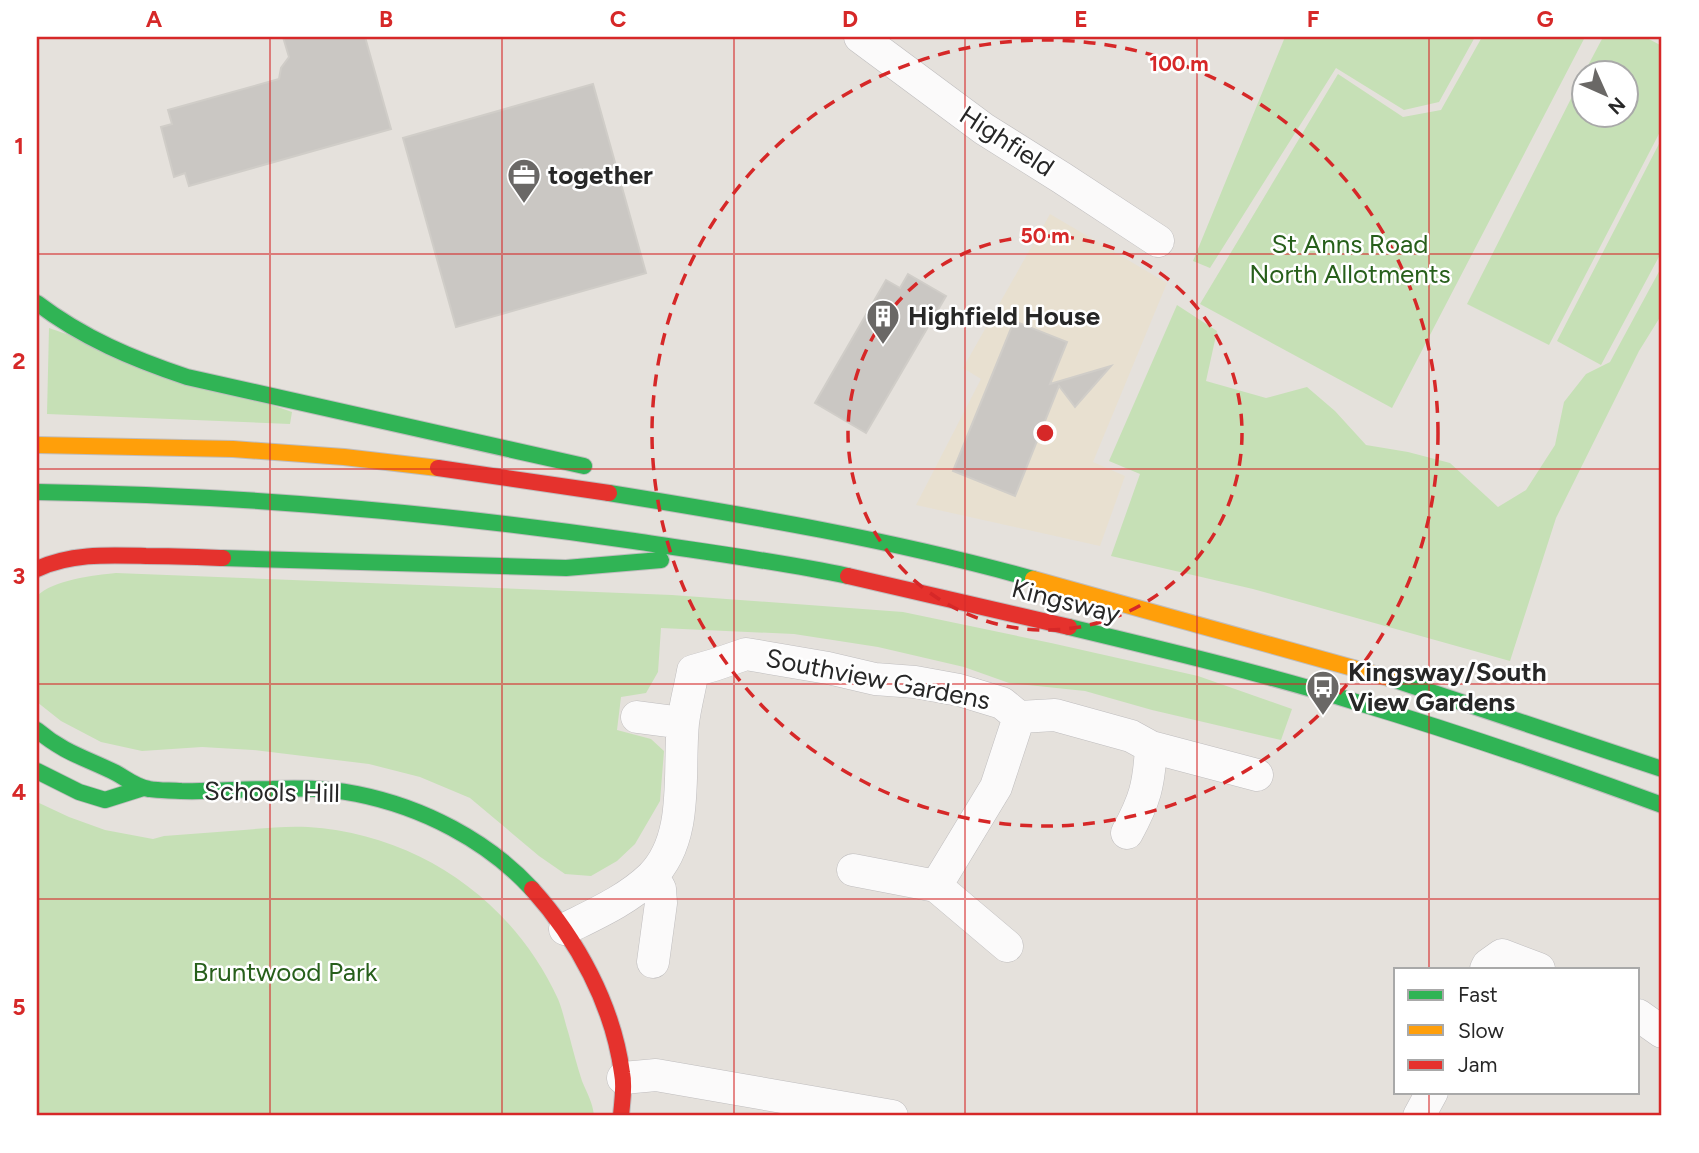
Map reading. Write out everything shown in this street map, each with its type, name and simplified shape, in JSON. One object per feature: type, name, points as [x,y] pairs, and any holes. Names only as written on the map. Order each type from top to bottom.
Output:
[{"type":"main road","points":[[37,303],[47,312],[110,349],[139,362],[187,377],[604,471]]},
{"type":"main road","name":"Kingsway","points":[[37,445],[233,449],[344,457],[452,470],[665,502],[848,535],[986,566],[1367,671],[1662,769]]},
{"type":"main road","points":[[656,485],[740,514]]},
{"type":"main road","name":"Kingsway","points":[[37,492],[219,496],[441,516],[547,528],[726,554],[836,574],[975,603],[1352,701],[1487,743],[1662,804]]},
{"type":"main road","points":[[37,569],[48,563],[93,555],[566,568],[726,554]]},
{"type":"main road","name":"Schools Hill","points":[[37,730],[59,748],[113,771],[143,788],[198,791],[320,789],[353,793],[394,804],[442,822],[470,838],[514,870],[543,900],[565,929],[594,980],[617,1044],[624,1078],[621,1116]]},
{"type":"main road","name":"Schools Hill","points":[[37,771],[79,792],[105,800],[143,788]]},
{"type":"street","name":"Highfield","points":[[860,37],[984,129],[1151,237]]},
{"type":"street","name":"Southview Gardens","points":[[683,723],[693,671],[746,654],[828,668],[875,680],[915,682],[959,690],[1002,703],[1018,717],[1055,715],[1131,736],[1151,747],[1256,775]]},
{"type":"street","points":[[565,929],[632,893],[653,876],[671,846],[678,820],[683,723],[636,717]]},
{"type":"street","name":"Southview Gardens","points":[[936,886],[996,787],[1018,717]]},
{"type":"street","points":[[1127,833],[1141,808],[1150,778],[1151,747]]},
{"type":"street","points":[[853,870],[936,886],[1007,946]]},
{"type":"street","points":[[653,876],[660,888],[662,902],[653,962]]},
{"type":"street","points":[[1486,968],[1502,955],[1536,968]]},
{"type":"street","points":[[1640,1016],[1662,1032]]},
{"type":"street","points":[[624,1078],[656,1075],[892,1116]]},
{"type":"street","points":[[1419,1116],[1431,1094]]},
{"type":"shaded area","points":[[1050,214],[1167,283],[1093,462],[1125,476],[1100,546],[916,505],[981,379],[963,368]]},
{"type":"green space","points":[[1285,37],[1475,37],[1439,102],[1404,110],[1336,68],[1210,268],[1193,261]]},
{"type":"green space","name":"St Anns Road North Allotments","points":[[1482,37],[1585,37],[1573,60],[1570,60],[1570,66],[1392,408],[1200,304],[1338,74],[1403,117],[1441,110]]},
{"type":"green space","name":"St Anns Road North Allotments","points":[[1645,37],[1662,46],[1662,128],[1549,345],[1467,304],[1570,101],[1570,130],[1640,130],[1640,60],[1591,60],[1602,39]]},
{"type":"green space","points":[[1662,138],[1662,251],[1601,365],[1557,341]]},
{"type":"green space","points":[[1662,266],[1662,314],[1639,351],[1556,518],[1510,661],[1253,589],[1111,556],[1140,474],[1109,461],[1177,305],[1217,331],[1206,381],[1266,398],[1307,387],[1335,411],[1366,445],[1450,463],[1498,507],[1526,490],[1555,445],[1564,402],[1586,374],[1610,362]]},
{"type":"green space","points":[[49,328],[292,412],[290,424],[47,414]]},
{"type":"green space","points":[[116,573],[672,595],[903,612],[1198,676],[1292,709],[1281,740],[1152,710],[1085,691],[1009,683],[964,667],[878,647],[794,634],[661,628],[658,672],[646,693],[621,697],[617,730],[651,739],[664,751],[660,801],[635,844],[617,861],[591,876],[565,874],[539,856],[470,798],[420,777],[369,764],[253,750],[202,747],[142,751],[101,742],[61,721],[37,702],[37,596],[63,582]]},
{"type":"green space","name":"Bruntwood Park","points":[[37,802],[105,830],[153,839],[164,836],[308,827],[348,832],[387,843],[423,858],[457,878],[487,902],[515,931],[539,963],[560,1004],[594,1116],[37,1116]]},
{"type":"building","points":[[283,37],[365,37],[391,129],[189,186],[185,173],[174,177],[161,127],[172,124],[168,110],[279,79],[281,68],[289,57]]},
{"type":"building","name":"together","points":[[593,84],[646,273],[456,327],[403,138]]},
{"type":"building","name":"Highfield House","points":[[908,274],[946,296],[866,433],[815,403],[886,280],[900,288]]},
{"type":"building","points":[[1014,321],[1067,342],[1050,384],[1111,366],[1075,407],[1059,386],[1015,496],[953,471]]},
{"type":"traffic: fast","points":[[37,303],[72,327],[109,346],[187,377],[584,466]]},
{"type":"traffic: fast","points":[[37,492],[261,501],[410,514],[634,541],[848,576]]},
{"type":"traffic: fast","points":[[609,493],[875,541],[1033,579]]},
{"type":"traffic: fast","points":[[223,558],[566,568],[661,560]]},
{"type":"traffic: fast","points":[[1069,627],[1177,653],[1356,702],[1510,751],[1662,805]]},
{"type":"traffic: fast","points":[[1389,678],[1662,769]]},
{"type":"traffic: fast","points":[[37,730],[66,750],[149,789],[325,790],[357,794],[405,807],[474,841],[495,855],[532,889]]},
{"type":"traffic: fast","points":[[37,771],[79,792],[105,800],[143,788]]},
{"type":"traffic: slow","points":[[37,445],[233,449],[344,457],[438,468]]},
{"type":"traffic: slow","points":[[1033,579],[1389,678]]},
{"type":"traffic: jam","points":[[438,468],[609,493]]},
{"type":"traffic: jam","points":[[37,569],[63,560],[90,556],[223,558]]},
{"type":"traffic: jam","points":[[848,576],[1069,627]]},
{"type":"traffic: jam","points":[[532,889],[578,951],[601,998],[622,1073],[621,1116]]},
{"type":"place","name":"together","points":[[524,205]]},
{"type":"place","name":"Highfield House","points":[[883,346]]},
{"type":"place","name":"Kingsway/South View Gardens","points":[[1323,717]]}]
